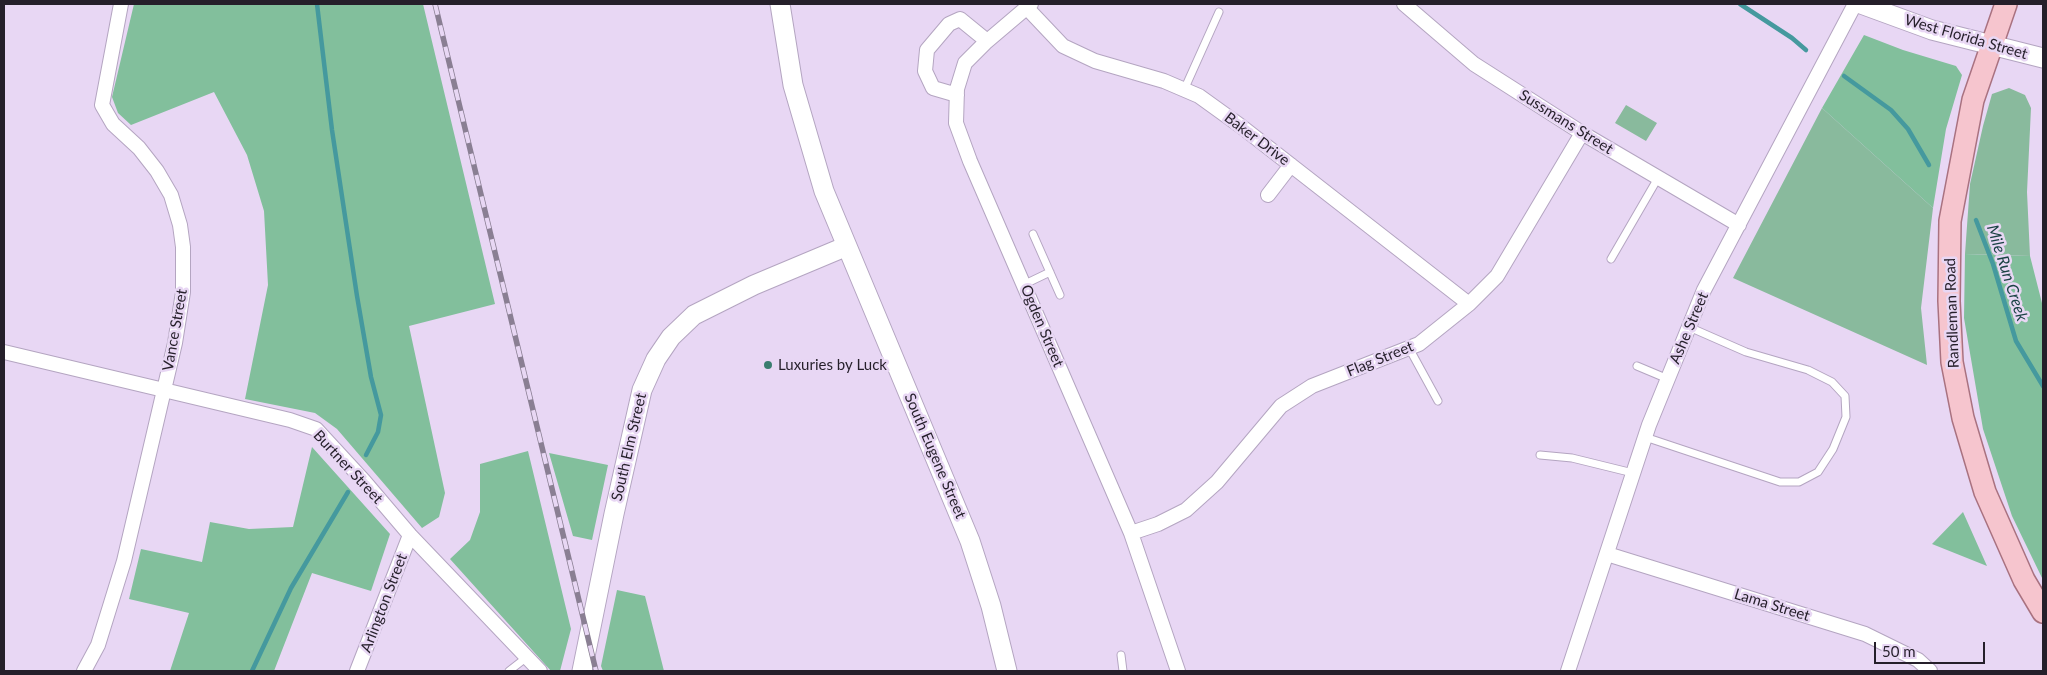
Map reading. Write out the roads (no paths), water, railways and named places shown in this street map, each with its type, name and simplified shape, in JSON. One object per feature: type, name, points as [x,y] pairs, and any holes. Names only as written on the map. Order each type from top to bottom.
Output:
[{"type":"main road","name":"South Eugene Street","points":[[780,4],[793,85],[824,191],[970,540],[991,606],[1008,671]]},
{"type":"main road","name":"West Florida Street","points":[[1861,4],[1923,27],[2043,58]]},
{"type":"main road","name":"Randleman Road","points":[[2006,4],[1973,100],[1950,221],[1949,301],[1952,362],[1964,418],[1985,492],[2024,580],[2043,612]]},
{"type":"main road","name":"South Elm Street","points":[[582,671],[642,390],[656,360],[671,337],[694,316],[754,285],[847,246]]},
{"type":"street","name":"Vance Street","points":[[84,671],[98,645],[124,561],[175,343],[183,292],[184,247],[180,225],[170,195],[157,171],[140,148],[113,124],[102,105],[121,4]]},
{"type":"street","name":"Sussmans Street","points":[[1404,4],[1474,64],[1582,133],[1739,225]]},
{"type":"street","name":"Ashe Street","points":[[1568,671],[1645,437],[1704,290],[1855,4]]},
{"type":"street","name":"Ogden Street","points":[[1029,6],[987,41],[965,63],[957,95],[956,123],[970,161],[1131,533],[1178,671]]},
{"type":"street","name":"Baker Drive","points":[[1029,6],[1063,46],[1095,61],[1164,81],[1199,96],[1469,304]]},
{"type":"street","points":[[957,95],[933,88],[925,71],[927,50],[949,24],[960,19],[987,41]]},
{"type":"street","name":"Flag Street","points":[[1131,533],[1158,524],[1186,510],[1217,482],[1281,406],[1312,386],[1419,344],[1469,304],[1497,276],[1582,133]]},
{"type":"street","points":[[1268,194],[1291,165]]},
{"type":"street","name":"Burtner Street","points":[[4,352],[290,420],[316,429],[364,481],[410,536],[540,671]]},
{"type":"street","name":"Arlington Street","points":[[358,671],[410,536]]},
{"type":"street","name":"Lama Street","points":[[1607,554],[1865,634],[1918,660],[1930,671]]},
{"type":"lane","points":[[1184,90],[1219,12]]},
{"type":"lane","points":[[1611,259],[1658,178]]},
{"type":"lane","points":[[1033,234],[1060,294]]},
{"type":"lane","points":[[1024,284],[1050,272]]},
{"type":"lane","points":[[1645,437],[1780,482],[1799,482],[1818,472],[1833,449],[1846,417],[1845,396],[1832,382],[1808,370],[1746,352],[1689,327]]},
{"type":"lane","points":[[1409,348],[1438,401]]},
{"type":"lane","points":[[1637,366],[1668,378]]},
{"type":"lane","points":[[1540,455],[1572,458],[1633,472]]},
{"type":"lane","points":[[1121,655],[1123,671]]},
{"type":"lane","points":[[509,671],[527,657]]},
{"type":"waterway","points":[[317,4],[332,130],[357,296],[371,377],[381,415],[378,432],[366,455]]},
{"type":"waterway","name":"Mile Run Creek","points":[[1740,4],[1792,38],[1806,50]]},
{"type":"waterway","name":"Mile Run Creek","points":[[1844,76],[1891,110],[1908,129],[1929,165]]},
{"type":"waterway","name":"Mile Run Creek","points":[[1976,220],[1993,264],[2016,341],[2043,386]]},
{"type":"waterway","points":[[252,671],[291,588],[348,492]]},
{"type":"railway","points":[[435,4],[596,671]]},
{"type":"place","name":"Luxuries by Luck","points":[[768,365]]}]
